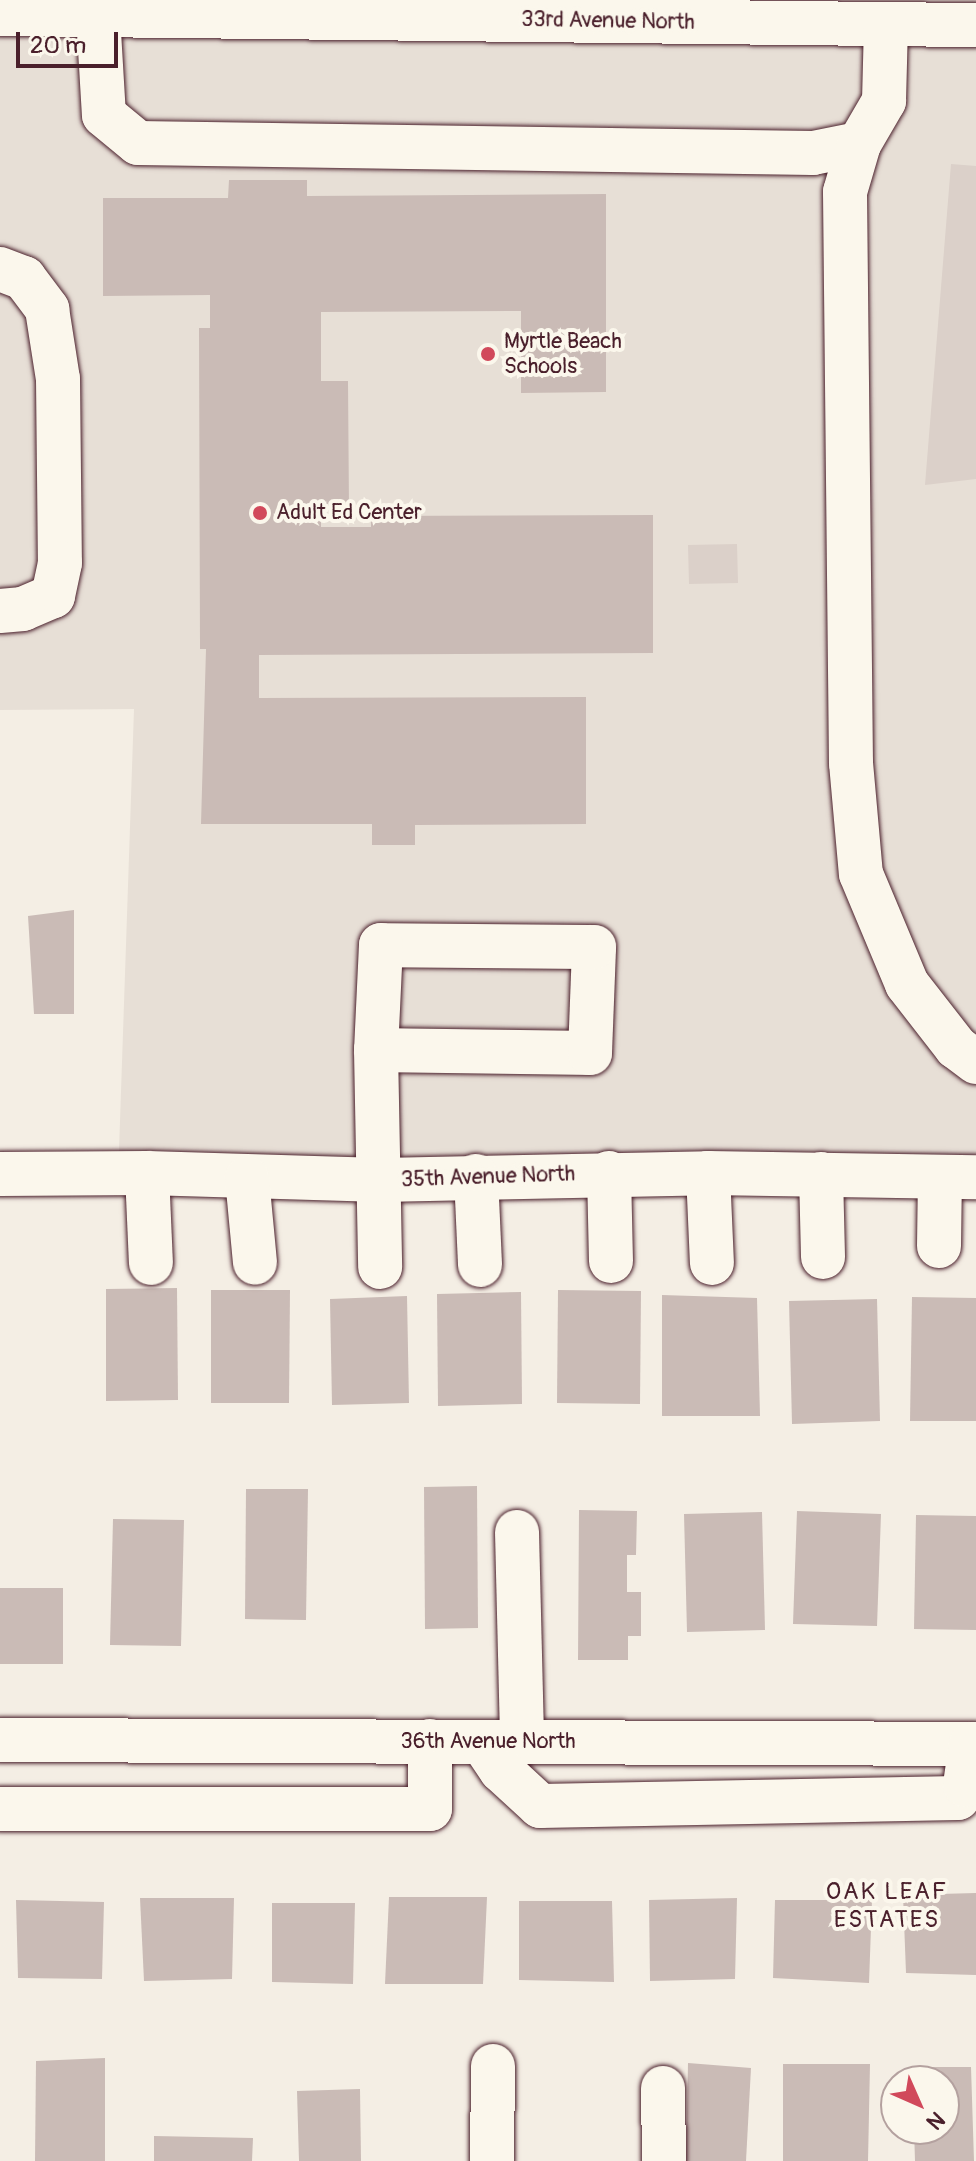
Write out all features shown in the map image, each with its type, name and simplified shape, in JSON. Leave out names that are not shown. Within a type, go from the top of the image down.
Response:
[{"type":"street","name":"33rd Avenue North","points":[[2,9],[98,15],[649,11],[886,24],[976,25]]},
{"type":"street","points":[[98,15],[104,115],[138,143],[813,153],[859,144]]},
{"type":"street","points":[[886,24],[884,101],[859,144],[845,208],[851,763],[861,874],[907,984],[956,1047],[976,1062]]},
{"type":"street","points":[[0,269],[24,278],[47,309],[58,379],[60,563],[53,596],[23,609],[0,611]]},
{"type":"street","points":[[376,1050],[590,1053],[594,947],[381,945],[376,1050],[381,1180],[380,1267]]},
{"type":"street","points":[[147,1173],[151,1263]]},
{"type":"street","name":"35th Avenue North","points":[[0,1174],[147,1173],[381,1180],[609,1173],[958,1177]]},
{"type":"street","points":[[609,1173],[611,1261]]},
{"type":"street","points":[[708,1173],[712,1263]]},
{"type":"street","points":[[821,1174],[823,1257]]},
{"type":"street","points":[[476,1176],[480,1265]]},
{"type":"street","points":[[939,1246],[958,1177]]},
{"type":"street","points":[[247,1178],[255,1263]]},
{"type":"street","points":[[517,1532],[501,1770],[540,1806],[958,1798],[965,1785],[973,1744]]},
{"type":"street","points":[[8,1740],[6,1809],[430,1809],[430,1741]]},
{"type":"street","name":"36th Avenue North","points":[[8,1740],[973,1744]]},
{"type":"street","points":[[213,1809],[216,1741]]},
{"type":"street","points":[[262,1741],[263,1809]]},
{"type":"street","points":[[723,1743],[744,1801]]},
{"type":"street","points":[[744,1801],[765,1744]]},
{"type":"street","points":[[492,2161],[493,2066]]},
{"type":"street","points":[[663,2088],[664,2161]]},
{"type":"shaded area","name":"Myrtle Beach Schools","points":[[0,0],[976,0],[976,1169],[118,1180],[134,709],[0,710]]},
{"type":"shaded area","points":[[951,164],[976,166],[976,479],[925,485]]},
{"type":"shaded area","points":[[737,544],[738,583],[689,584],[688,545]]},
{"type":"building","name":"Adult Ed Center","points":[[229,180],[307,180],[307,196],[606,194],[606,392],[521,393],[521,311],[321,312],[321,381],[348,381],[349,510],[321,511],[321,527],[371,527],[371,516],[653,515],[653,653],[259,655],[259,698],[586,697],[586,824],[415,825],[415,845],[372,845],[372,824],[201,824],[206,649],[200,649],[199,328],[210,328],[210,295],[103,296],[103,198],[228,198]]},
{"type":"building","points":[[74,910],[74,1014],[34,1014],[28,916]]},
{"type":"building","points":[[177,1288],[178,1400],[106,1401],[106,1289]]},
{"type":"building","points":[[211,1290],[290,1290],[289,1403],[211,1403]]},
{"type":"building","points":[[558,1290],[641,1291],[640,1404],[557,1403]]},
{"type":"building","points":[[521,1292],[522,1404],[438,1406],[437,1294]]},
{"type":"building","points":[[662,1295],[757,1298],[760,1416],[662,1416]]},
{"type":"building","points":[[407,1296],[409,1403],[332,1405],[330,1299]]},
{"type":"building","points":[[912,1297],[976,1298],[976,1421],[910,1421]]},
{"type":"building","points":[[877,1299],[880,1421],[792,1424],[789,1301]]},
{"type":"building","points":[[477,1486],[478,1628],[425,1629],[424,1487]]},
{"type":"building","points":[[246,1489],[308,1489],[306,1620],[245,1619]]},
{"type":"building","points":[[579,1510],[637,1511],[636,1555],[627,1555],[627,1592],[641,1592],[641,1636],[628,1636],[628,1660],[578,1660]]},
{"type":"building","points":[[797,1511],[881,1514],[877,1626],[793,1624]]},
{"type":"building","points":[[762,1512],[765,1630],[687,1632],[684,1514]]},
{"type":"building","points":[[916,1515],[976,1516],[976,1630],[914,1629]]},
{"type":"building","points":[[113,1519],[184,1520],[181,1646],[110,1645]]},
{"type":"building","points":[[0,1588],[63,1588],[63,1664],[0,1664]]},
{"type":"building","points":[[976,1893],[976,1975],[906,1973],[903,1895]]},
{"type":"building","points":[[389,1897],[487,1897],[483,1984],[385,1984]]},
{"type":"building","points":[[140,1898],[234,1898],[232,1979],[144,1981]]},
{"type":"building","points":[[737,1898],[735,1979],[650,1981],[649,1900]]},
{"type":"building","points":[[16,1900],[104,1902],[102,1979],[18,1978]]},
{"type":"building","points":[[775,1900],[872,1900],[869,1983],[773,1978]]},
{"type":"building","points":[[519,1901],[612,1901],[614,1982],[519,1980]]},
{"type":"building","points":[[272,1903],[355,1903],[353,1984],[272,1982]]},
{"type":"building","points":[[105,2058],[105,2161],[35,2161],[36,2061]]},
{"type":"building","points":[[688,2063],[751,2068],[746,2161],[686,2161]]},
{"type":"building","points":[[783,2064],[870,2064],[868,2161],[783,2161]]},
{"type":"building","points":[[960,2067],[971,2067],[974,2161],[915,2161],[914,2145],[960,2145]]},
{"type":"building","points":[[360,2089],[361,2161],[299,2161],[297,2091]]},
{"type":"building","points":[[154,2136],[253,2138],[252,2161],[154,2161]]},
{"type":"place","name":"Myrtle Beach Schools","points":[[488,354]]},
{"type":"place","name":"Adult Ed Center","points":[[260,513]]},
{"type":"district","name":"OAK LEAF ESTATES","points":[[887,1906]]}]
